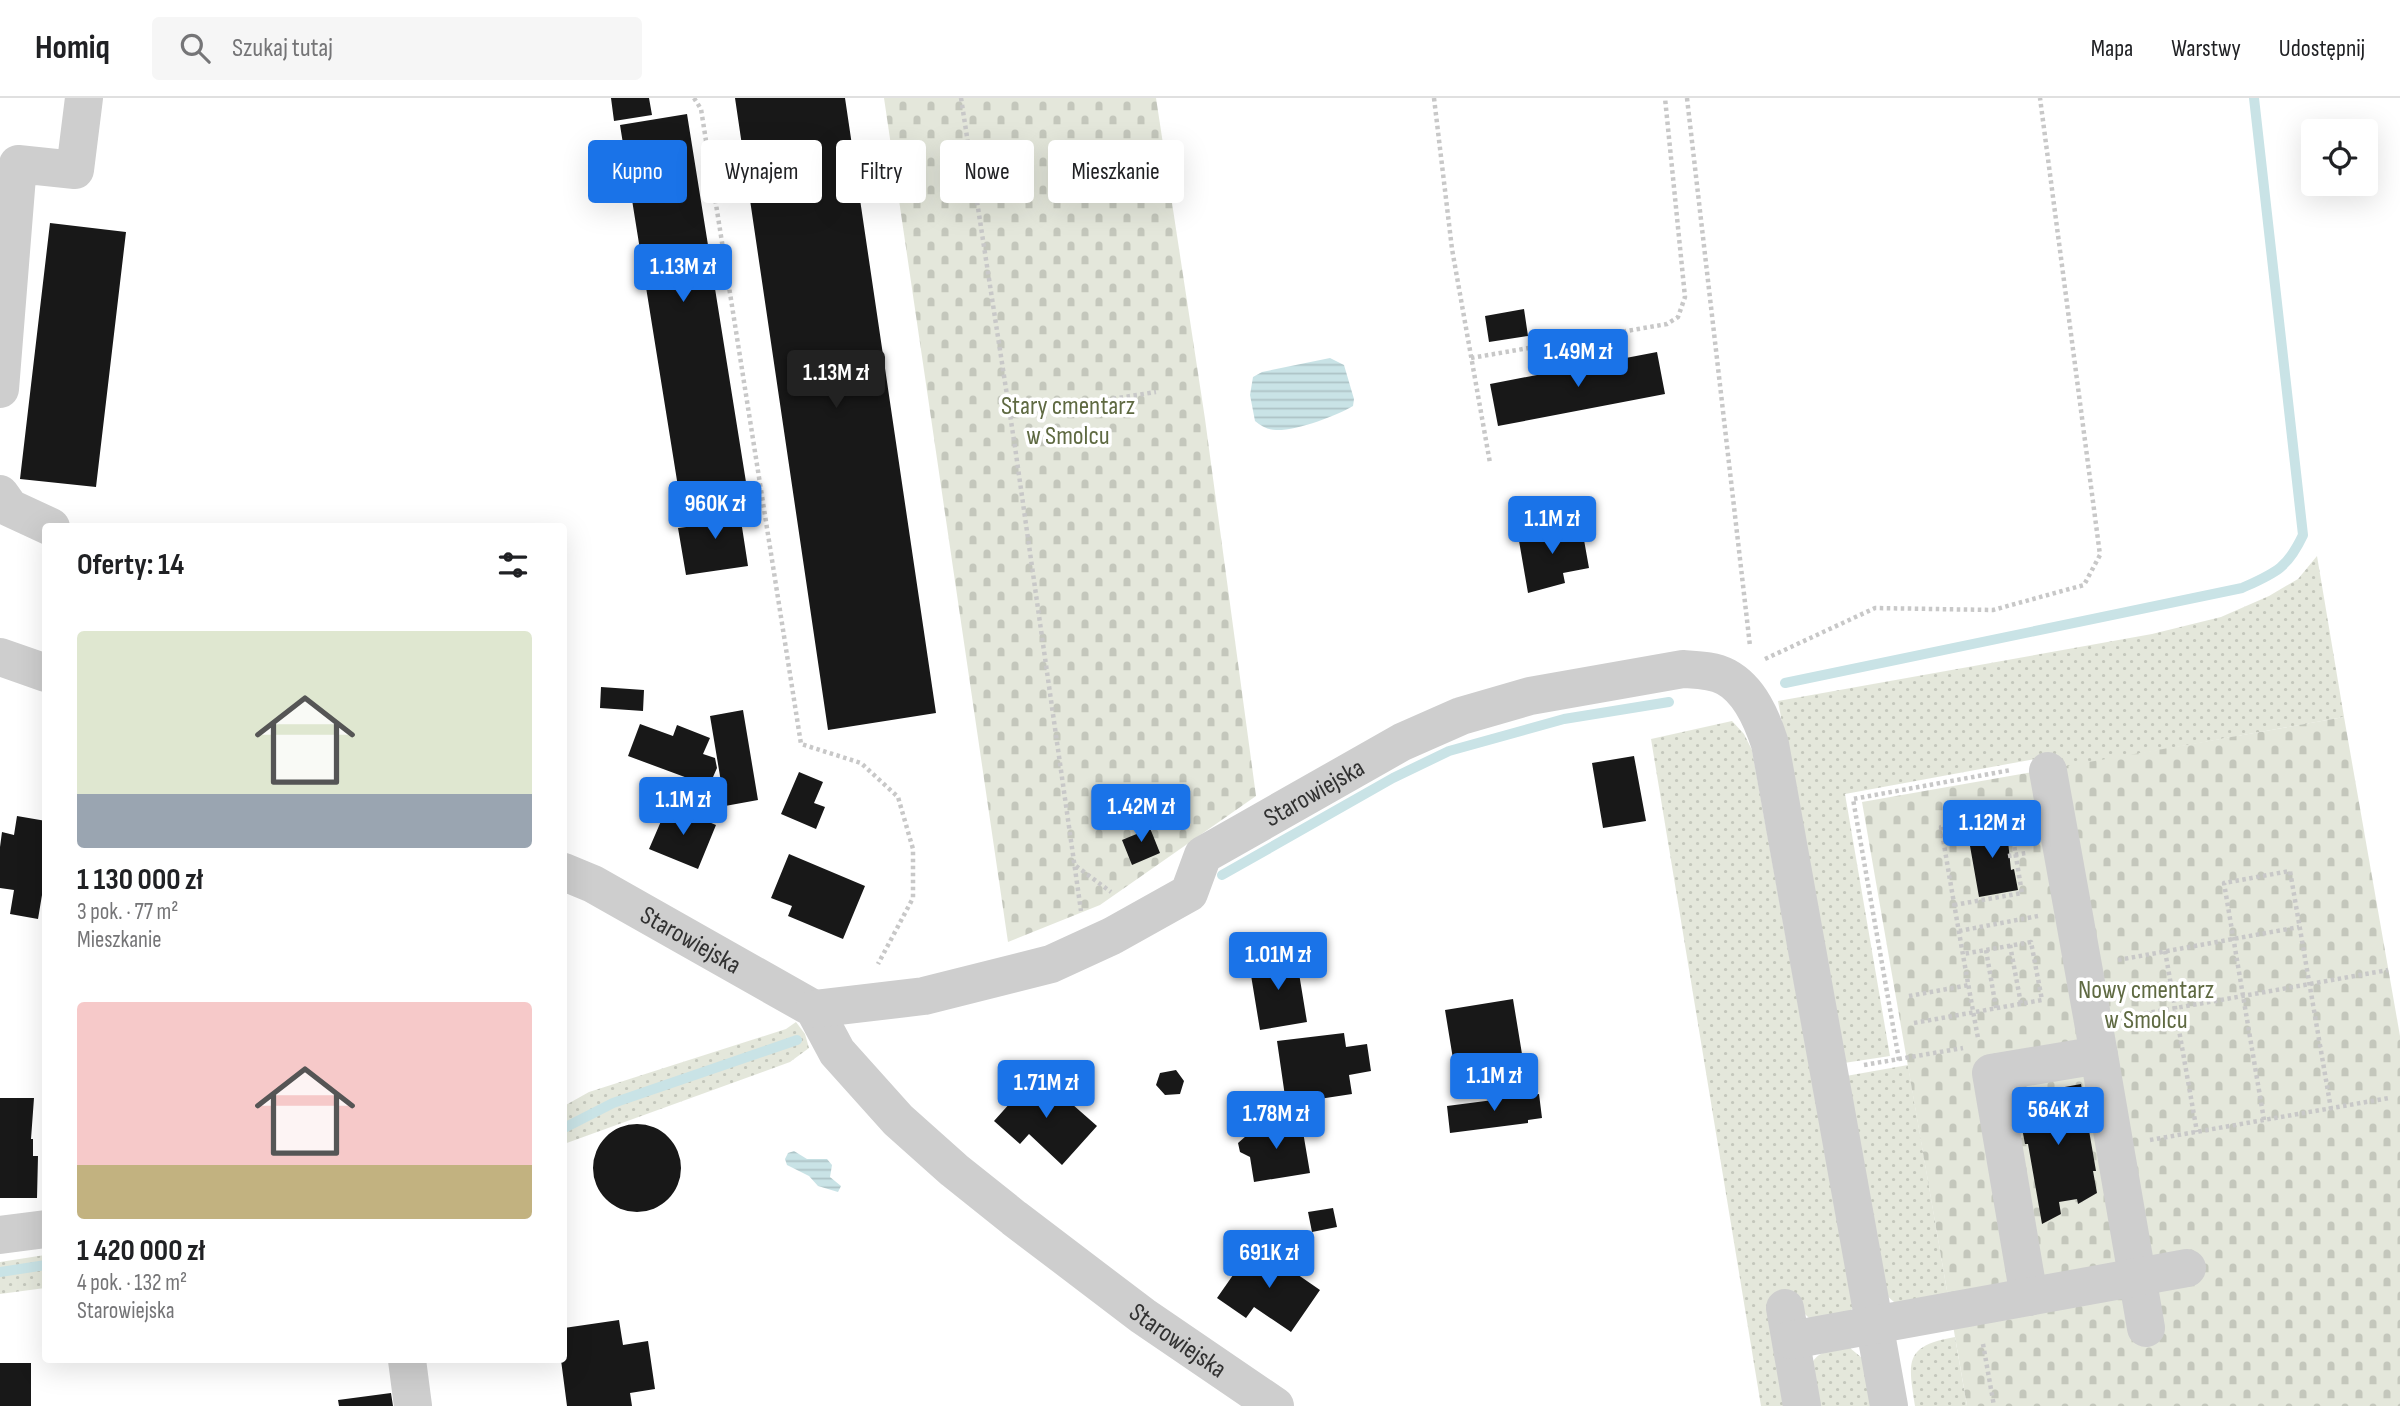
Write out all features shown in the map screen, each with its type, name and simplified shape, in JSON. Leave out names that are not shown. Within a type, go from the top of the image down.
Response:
[{"type":"street","points":[[0,389],[18,164],[75,170],[84,98]]},
{"type":"street","points":[[0,494],[10,508],[42,523]]},
{"type":"street","points":[[0,657],[42,672]]},
{"type":"street","name":"Starowiejska","points":[[814,1009],[935,993],[1051,964],[1189,893],[1203,855],[1402,742],[1461,716],[1530,696],[1683,669],[1706,670],[1726,677],[1743,692],[1756,709],[1770,744],[1889,1406]]},
{"type":"street","points":[[2032,770],[2083,967],[2146,1328]]},
{"type":"street","name":"Starowiejska","points":[[567,873],[593,884],[814,1009],[836,1052],[898,1120],[954,1170],[1143,1316],[1275,1406]]},
{"type":"street","points":[[2029,1297],[1991,1073],[2096,1039]]},
{"type":"street","points":[[0,1235],[42,1230]]},
{"type":"street","points":[[1802,1406],[1788,1324],[1875,1325],[2187,1268]]},
{"type":"street","points":[[407,1363],[413,1406]]},
{"type":"path","points":[[694,98],[701,109],[801,744],[861,763],[898,797],[913,849],[913,898],[871,979],[867,1003]]},
{"type":"path","points":[[961,98],[1086,948]]},
{"type":"path","points":[[1434,98],[1452,249],[1490,463]]},
{"type":"path","points":[[1471,358],[1667,324],[1678,317],[1685,297],[1665,98]]},
{"type":"path","points":[[1687,98],[1750,651]]},
{"type":"path","points":[[1764,659],[1875,607],[1993,610],[2084,585],[2100,555],[2040,98]]},
{"type":"path","points":[[1009,415],[1156,392]]},
{"type":"path","points":[[1899,1060],[1853,799],[2032,770]]},
{"type":"path","points":[[1954,905],[2022,893],[2009,815],[1941,827],[1954,905],[1979,1045]]},
{"type":"path","points":[[2264,1120],[2224,883],[2290,871],[2331,1109]]},
{"type":"path","points":[[1959,931],[2044,915]]},
{"type":"path","points":[[2083,967],[2299,927]]},
{"type":"path","points":[[1914,1023],[2042,1000],[2031,942],[1963,954]]},
{"type":"path","points":[[2010,945],[2021,1004]]},
{"type":"path","points":[[1986,950],[1996,1008]]},
{"type":"path","points":[[2165,951],[2197,1132]]},
{"type":"path","points":[[2096,1039],[2175,1008],[2388,970]]},
{"type":"path","points":[[1909,996],[1969,985]]},
{"type":"path","points":[[1906,1059],[1967,1047]]},
{"type":"path","points":[[2114,1146],[2389,1098]]},
{"type":"path","points":[[1982,1339],[1994,1406]]},
{"type":"green space","name":"Stary cmentarz w Smolcu","points":[[884,98],[1156,98],[1162,140],[1048,140],[1048,203],[1172,203],[1205,419],[1256,796],[1100,905],[1008,942],[899,203],[926,203],[926,140],[890,140]]},
{"type":"green space","points":[[2317,556],[2344,717],[2038,772],[2035,759],[1845,794],[1890,1056],[1844,1063],[1778,701],[2152,634],[2221,617],[2269,596],[2298,579]]},
{"type":"green space","name":"Nowy cmentarz w Smolcu","points":[[2344,717],[2400,1036],[2400,1406],[1967,1406],[1862,802]]},
{"type":"green space","points":[[1732,721],[1744,734],[1752,750],[1853,1307],[1849,1314],[1809,1318],[1804,1313],[1787,1406],[1761,1406],[1651,739]]},
{"type":"green space","points":[[796,1022],[805,1034],[809,1048],[790,1062],[567,1143],[567,1104],[589,1092],[786,1029]]},
{"type":"green space","points":[[1908,1065],[1949,1302],[1894,1302],[1886,1295],[1846,1076]]},
{"type":"green space","points":[[42,1255],[42,1288],[0,1294],[0,1262]]},
{"type":"green space","points":[[1955,1337],[1967,1406],[1915,1406],[1911,1378],[1913,1358],[1926,1345]]},
{"type":"green space","points":[[1850,1348],[1862,1358],[1874,1406],[1817,1406],[1812,1363],[1824,1353]]},
{"type":"water","points":[[1330,358],[1344,365],[1354,399],[1353,406],[1316,422],[1284,430],[1270,429],[1255,421],[1250,395],[1253,377],[1262,372]]},
{"type":"water","points":[[794,1151],[807,1159],[827,1159],[832,1165],[830,1177],[841,1186],[838,1192],[818,1186],[809,1176],[787,1165],[785,1159],[788,1153]]},
{"type":"building","points":[[611,98],[649,98],[652,115],[614,121]]},
{"type":"building","points":[[735,98],[845,98],[851,140],[836,140],[836,203],[861,203],[936,713],[828,730],[750,203],[822,203],[822,140],[741,140]]},
{"type":"building","points":[[687,114],[746,482],[679,493],[633,203],[687,203],[687,140],[622,140],[620,125]]},
{"type":"building","points":[[50,223],[126,232],[96,487],[20,479]]},
{"type":"building","points":[[1524,309],[1528,336],[1489,342],[1485,316]]},
{"type":"building","points":[[1657,352],[1665,394],[1498,426],[1490,384]]},
{"type":"building","points":[[738,501],[748,566],[686,575],[678,528],[711,524],[708,504]]},
{"type":"building","points":[[1581,523],[1589,568],[1563,573],[1565,583],[1528,593],[1518,535]]},
{"type":"building","points":[[601,687],[644,690],[643,711],[600,708]]},
{"type":"building","points":[[743,710],[758,800],[725,806],[710,716]]},
{"type":"building","points":[[640,724],[673,736],[677,725],[710,738],[703,754],[715,758],[717,768],[709,786],[628,756]]},
{"type":"building","points":[[1634,756],[1646,821],[1603,828],[1592,763]]},
{"type":"building","points":[[799,772],[823,782],[814,803],[825,807],[816,829],[781,814]]},
{"type":"building","points":[[668,805],[716,825],[698,869],[649,849]]},
{"type":"building","points":[[17,816],[42,820],[42,895],[38,919],[10,914],[14,890],[0,888],[2,832],[14,835]]},
{"type":"building","points":[[1146,818],[1160,853],[1132,865],[1122,840],[1139,833],[1135,823]]},
{"type":"building","points":[[2006,822],[2011,870],[2014,869],[2018,890],[1979,897],[1967,829]]},
{"type":"building","points":[[789,854],[865,886],[843,939],[788,916],[792,906],[771,898]]},
{"type":"building","points":[[1296,955],[1307,1022],[1260,1030],[1249,963]]},
{"type":"building","points":[[1513,999],[1522,1054],[1454,1065],[1445,1010]]},
{"type":"building","points":[[1344,1033],[1346,1047],[1367,1044],[1371,1071],[1349,1075],[1352,1094],[1319,1099],[1321,1112],[1288,1117],[1277,1041]]},
{"type":"building","points":[[1176,1070],[1184,1081],[1180,1094],[1165,1095],[1156,1085],[1160,1073]]},
{"type":"building","points":[[1037,1073],[1039,1075],[1036,1078],[1044,1085],[1047,1082],[1097,1126],[1062,1165],[1029,1134],[1020,1144],[994,1121]]},
{"type":"building","points":[[2081,1084],[2096,1171],[2093,1171],[2097,1193],[2078,1204],[2077,1199],[2059,1202],[2061,1214],[2042,1224],[2028,1144],[2025,1144],[2016,1096]]},
{"type":"building","points":[[1539,1094],[1542,1118],[1528,1120],[1528,1123],[1450,1133],[1447,1106]]},
{"type":"building","points":[[0,1098],[34,1098],[31,1139],[33,1156],[38,1156],[37,1198],[0,1198]]},
{"type":"building","points":[[1301,1120],[1310,1173],[1254,1182],[1250,1157],[1240,1152],[1238,1143],[1246,1136],[1245,1130]]},
{"type":"building","points":[[637,1124],[654,1127],[668,1137],[678,1151],[681,1168],[678,1185],[668,1199],[654,1209],[637,1212],[620,1209],[606,1199],[596,1185],[593,1168],[596,1151],[606,1137],[620,1127]]},
{"type":"building","points":[[1333,1208],[1337,1227],[1312,1232],[1308,1212]]},
{"type":"building","points":[[1254,1245],[1257,1246],[1254,1251],[1262,1256],[1265,1252],[1320,1290],[1291,1332],[1254,1307],[1246,1318],[1217,1298]]},
{"type":"building","points":[[619,1320],[623,1345],[648,1341],[655,1389],[630,1393],[632,1406],[567,1406],[561,1363],[567,1363],[567,1328]]},
{"type":"building","points":[[0,1363],[31,1363],[31,1406],[0,1406]]},
{"type":"building","points":[[391,1393],[393,1406],[339,1406],[338,1400]]},
{"type":"waterway","points":[[1785,683],[2242,588],[2272,574],[2291,556],[2303,535],[2254,98]]},
{"type":"waterway","points":[[1222,875],[1393,778],[1449,751],[1564,719],[1669,702]]},
{"type":"waterway","points":[[567,1126],[613,1103],[797,1040]]},
{"type":"waterway","points":[[0,1272],[42,1266]]}]
